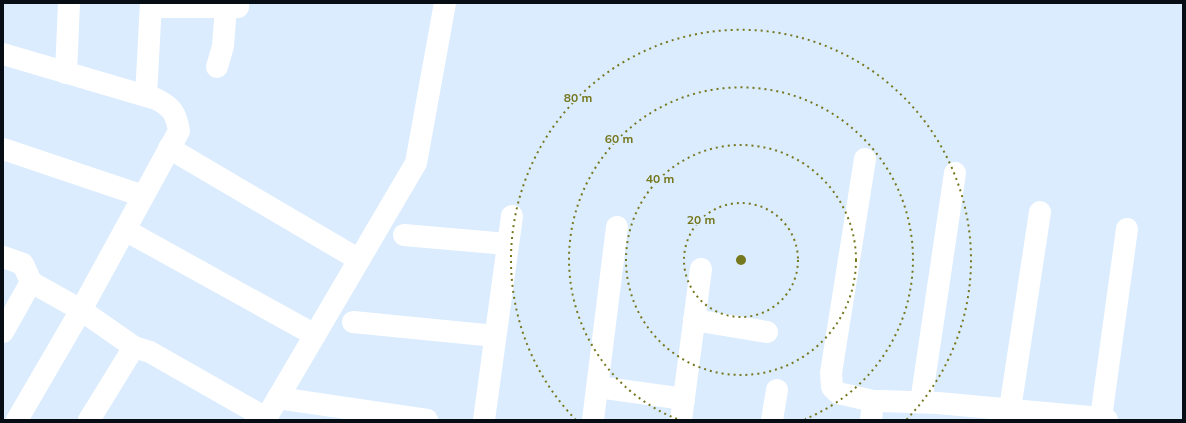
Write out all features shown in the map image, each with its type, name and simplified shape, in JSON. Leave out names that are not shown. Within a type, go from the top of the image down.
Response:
[{"type":"street","points":[[66,73],[69,3]]},
{"type":"street","points":[[3,257],[23,264],[31,282],[81,310],[134,347],[150,352],[265,419],[416,163],[445,3]]},
{"type":"street","points":[[146,96],[151,5],[232,5],[217,68]]},
{"type":"street","points":[[3,54],[146,96],[165,104],[173,111],[179,131],[81,310],[17,420]]},
{"type":"street","points":[[169,148],[351,256]]},
{"type":"street","points":[[3,150],[143,196]]},
{"type":"street","points":[[865,159],[831,373],[832,387],[838,393],[872,410],[933,408],[1010,409],[1039,416],[1104,419],[1127,229]]},
{"type":"street","points":[[933,408],[955,173]]},
{"type":"street","points":[[1010,409],[1040,212]]},
{"type":"street","points":[[484,420],[512,216]]},
{"type":"street","points":[[593,420],[617,227]]},
{"type":"street","points":[[125,230],[304,330]]},
{"type":"street","points":[[404,235],[507,244]]},
{"type":"street","points":[[681,420],[701,269]]},
{"type":"street","points":[[3,332],[31,282]]},
{"type":"street","points":[[694,320],[766,332]]},
{"type":"street","points":[[352,322],[495,336]]},
{"type":"street","points":[[90,420],[134,347]]},
{"type":"street","points":[[598,387],[684,398]]},
{"type":"street","points":[[772,420],[777,390]]},
{"type":"street","points":[[278,398],[427,420]]}]
